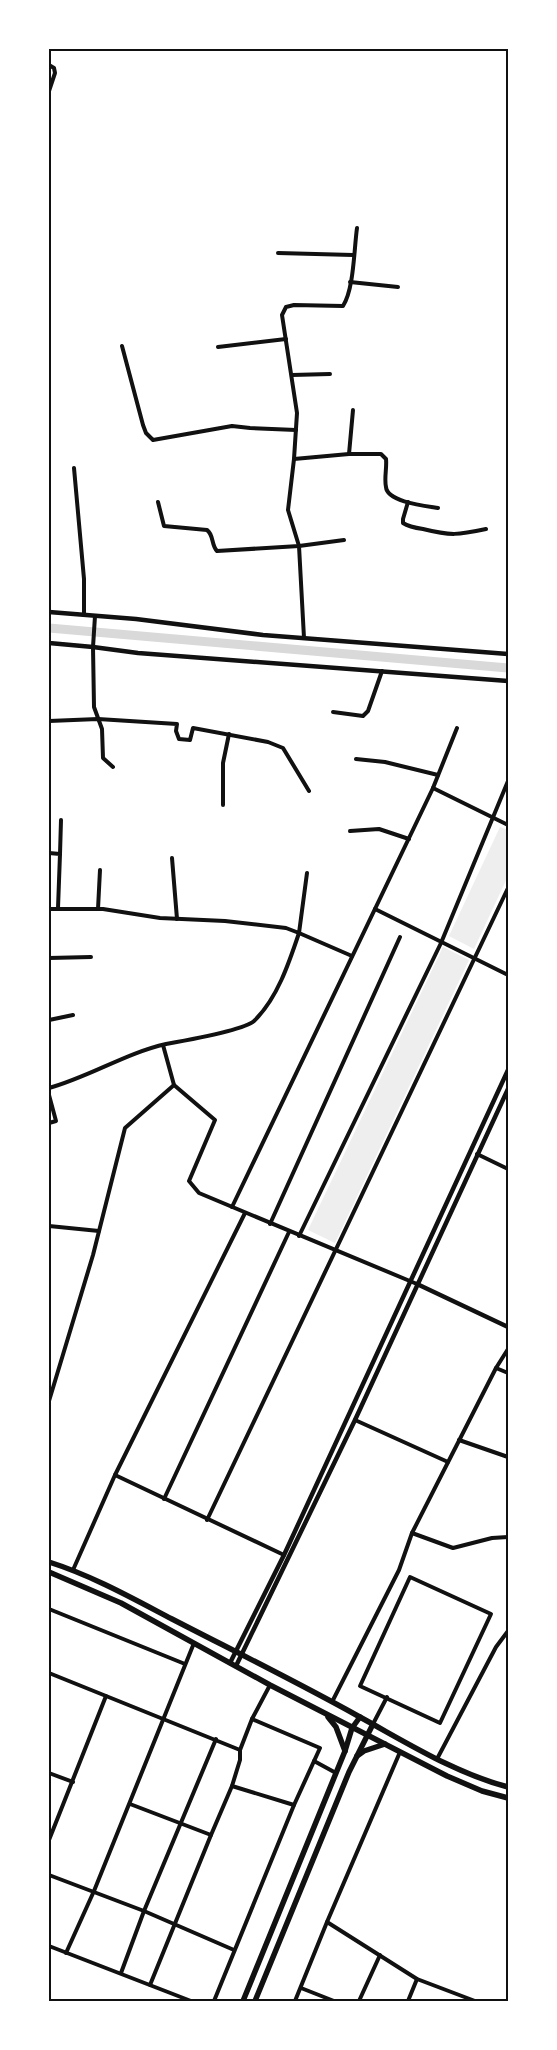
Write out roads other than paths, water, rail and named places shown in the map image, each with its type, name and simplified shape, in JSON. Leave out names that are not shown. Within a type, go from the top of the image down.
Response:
[{"type":"main road","points":[[49,1562],[73,1570],[122,1592],[437,1759],[508,1787]]},
{"type":"main road","points":[[49,1572],[95,1590],[270,1685],[400,1752],[482,1791],[508,1798]]},
{"type":"main road","points":[[324,1713],[336,1727],[346,1751]]},
{"type":"main road","points":[[243,2001],[346,1751],[352,1728],[360,1717]]},
{"type":"main road","points":[[255,2001],[356,1757],[372,1724]]},
{"type":"main road","points":[[356,1757],[364,1751],[385,1744]]},
{"type":"street","points":[[49,64],[54,68],[49,91]]},
{"type":"street","points":[[304,638],[299,546],[288,510],[297,413],[282,315],[286,307],[294,305],[343,306],[350,282],[356,228]]},
{"type":"street","points":[[278,253],[353,256]]},
{"type":"street","points":[[350,282],[398,287]]},
{"type":"street","points":[[218,347],[286,339]]},
{"type":"street","points":[[122,346],[143,425],[153,440],[232,426],[296,430]]},
{"type":"street","points":[[292,375],[330,374]]},
{"type":"street","points":[[348,454],[353,410]]},
{"type":"street","points":[[294,459],[348,454],[380,454],[386,459],[386,491],[394,497],[408,502],[438,508]]},
{"type":"street","points":[[74,468],[84,579],[84,615]]},
{"type":"street","points":[[158,502],[164,526],[207,530],[211,534],[213,545],[217,551],[299,546],[344,540]]},
{"type":"street","points":[[408,502],[403,519],[405,525],[446,535],[486,529]]},
{"type":"street","points":[[49,612],[136,619],[221,631],[508,654]]},
{"type":"street","points":[[95,616],[93,646],[94,707],[102,729],[103,758],[113,767]]},
{"type":"street","points":[[49,643],[93,646],[138,653],[508,681]]},
{"type":"street","points":[[333,712],[363,716],[368,711],[382,671]]},
{"type":"street","points":[[49,721],[98,719],[177,724],[176,731],[179,738],[190,740],[193,728],[268,742],[283,748],[309,791]]},
{"type":"street","points":[[232,1207],[433,788],[456,728]]},
{"type":"street","points":[[223,805],[223,763],[229,734]]},
{"type":"street","points":[[356,759],[385,762],[438,775]]},
{"type":"street","points":[[299,1236],[441,942],[508,781]]},
{"type":"street","points":[[433,788],[508,825]]},
{"type":"street","points":[[58,908],[61,820]]},
{"type":"street","points":[[350,831],[379,829],[409,839]]},
{"type":"street","points":[[49,852],[60,854]]},
{"type":"street","points":[[172,858],[177,919]]},
{"type":"street","points":[[98,909],[100,870]]},
{"type":"street","points":[[49,1088],[72,1082],[131,1056],[163,1045],[231,1030],[253,1022],[268,1003],[289,963],[299,933],[307,873]]},
{"type":"street","points":[[207,1520],[508,888]]},
{"type":"street","points":[[49,909],[98,909],[177,919],[225,921],[286,928],[352,956]]},
{"type":"street","points":[[375,909],[508,975]]},
{"type":"street","points":[[270,1224],[400,937]]},
{"type":"street","points":[[49,958],[91,957]]},
{"type":"street","points":[[49,1020],[73,1015]]},
{"type":"street","points":[[163,1045],[174,1085],[215,1120],[189,1181],[199,1194],[417,1284],[508,1327]]},
{"type":"street","points":[[230,1663],[284,1555],[508,1070]]},
{"type":"street","points":[[49,1400],[99,1231],[126,1128],[174,1085]]},
{"type":"street","points":[[236,1666],[355,1420],[508,1089]]},
{"type":"street","points":[[49,1094],[56,1121],[49,1123]]},
{"type":"street","points":[[477,1154],[508,1169]]},
{"type":"street","points":[[73,1570],[115,1475],[245,1213]]},
{"type":"street","points":[[49,1226],[99,1231]]},
{"type":"street","points":[[164,1499],[289,1232]]},
{"type":"street","points":[[332,1702],[399,1570],[412,1533],[496,1368],[508,1349]]},
{"type":"street","points":[[496,1368],[508,1373]]},
{"type":"street","points":[[355,1420],[448,1462]]},
{"type":"street","points":[[459,1440],[508,1457]]},
{"type":"street","points":[[115,1475],[284,1555]]},
{"type":"street","points":[[412,1533],[453,1548],[492,1538],[508,1537]]},
{"type":"street","points":[[410,1577],[491,1614],[440,1723],[387,1697],[360,1686],[410,1577]]},
{"type":"street","points":[[49,1609],[185,1664]]},
{"type":"street","points":[[437,1759],[496,1647],[508,1631]]},
{"type":"street","points":[[66,1953],[130,1804],[194,1643]]},
{"type":"street","points":[[49,1673],[240,1750]]},
{"type":"street","points":[[150,1984],[232,1786],[240,1760],[240,1750],[252,1720],[270,1685]]},
{"type":"street","points":[[49,1840],[106,1696]]},
{"type":"street","points":[[372,1724],[387,1697]]},
{"type":"street","points":[[214,2001],[294,1806],[320,1748],[252,1720]]},
{"type":"street","points":[[121,1973],[180,1822],[216,1739]]},
{"type":"street","points":[[295,2001],[326,1922],[400,1752]]},
{"type":"street","points":[[314,1761],[336,1773]]},
{"type":"street","points":[[49,1773],[73,1782]]},
{"type":"street","points":[[232,1786],[294,1806]]},
{"type":"street","points":[[130,1804],[211,1834]]},
{"type":"street","points":[[49,1875],[174,1923],[234,1950]]},
{"type":"street","points":[[326,1922],[417,1979],[475,2001]]},
{"type":"street","points":[[49,1946],[191,2001]]},
{"type":"street","points":[[359,2001],[380,1955]]},
{"type":"street","points":[[408,2001],[417,1979]]},
{"type":"street","points":[[301,1988],[334,2001]]},
{"type":"waterway","points":[[49,628],[508,668]]}]
